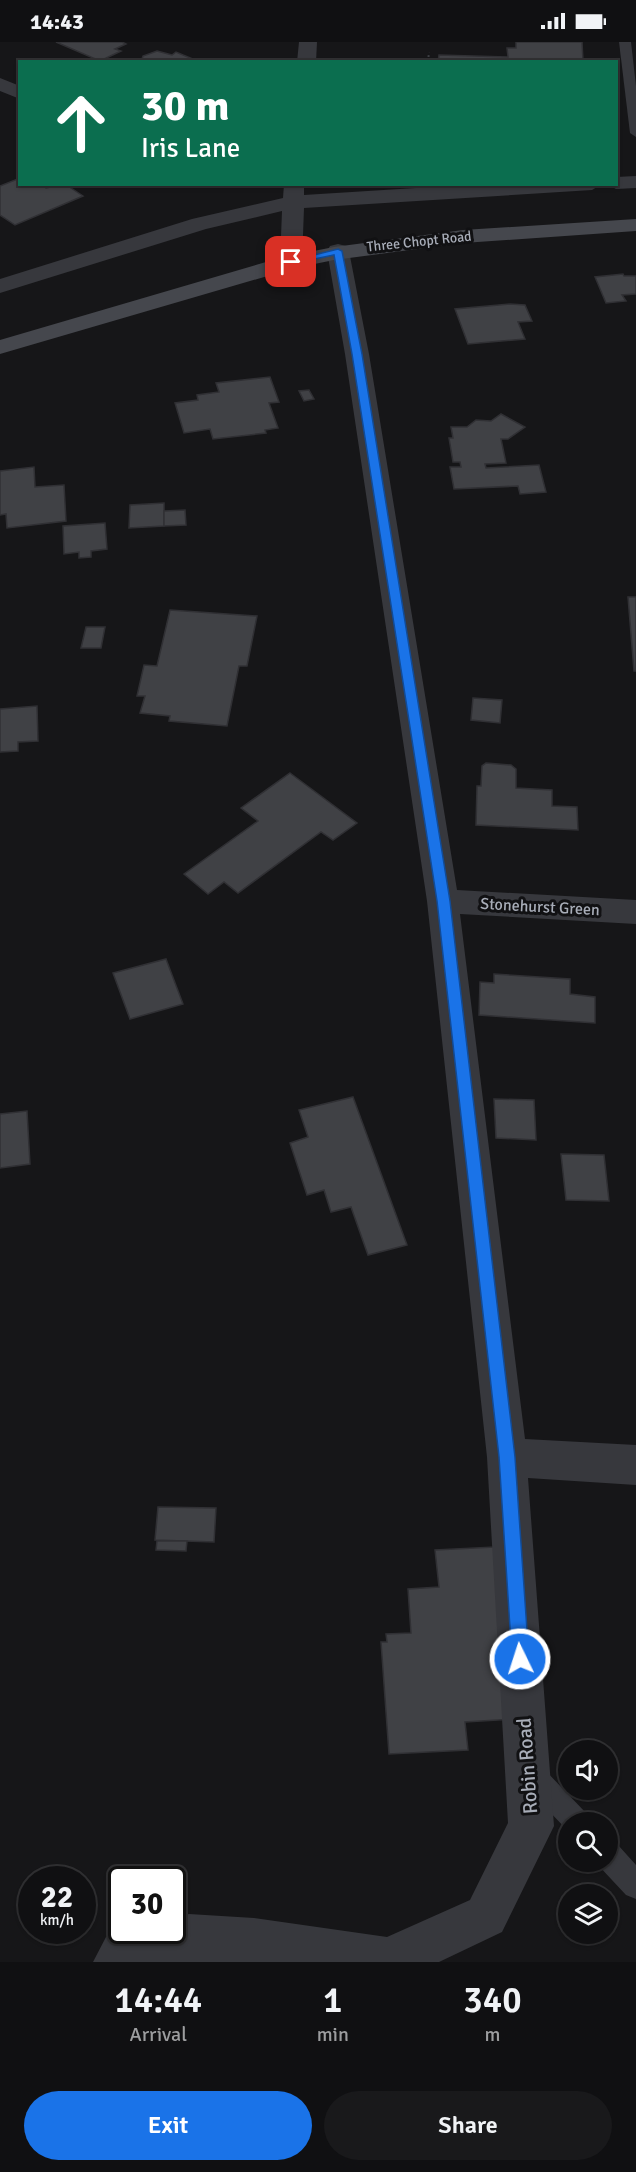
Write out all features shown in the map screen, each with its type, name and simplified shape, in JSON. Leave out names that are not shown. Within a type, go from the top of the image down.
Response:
[{"type":"main road","name":"Three Chopt Road","points":[[0,347],[291,262],[338,251],[439,238],[636,225]]},
{"type":"street","points":[[306,60],[308,42]]},
{"type":"street","points":[[0,84],[18,92]]},
{"type":"street","points":[[618,183],[636,182]]},
{"type":"street","points":[[260,187],[293,193],[526,186]]},
{"type":"street","points":[[291,262],[293,193]]},
{"type":"street","points":[[0,286],[293,193]]},
{"type":"street","name":"Robin Road","points":[[117,1962],[123,1954],[189,1937],[254,1942],[388,1961],[486,1916],[531,1826],[507,1457],[443,901],[359,366],[338,251]]},
{"type":"street","name":"Stonehurst Green","points":[[443,901],[636,912]]},
{"type":"street","points":[[507,1457],[636,1465]]},
{"type":"lane","points":[[625,42],[636,133]]},
{"type":"lane","points":[[528,1771],[567,1812]]},
{"type":"lane","points":[[618,1866],[636,1885]]},
{"type":"path","points":[[428,60],[429,52]]},
{"type":"building","points":[[56,42],[122,42],[126,44],[115,49],[121,51],[98,60]]},
{"type":"building","points":[[516,42],[582,42],[583,60],[438,60],[439,55],[508,57],[507,48],[516,48]]},
{"type":"building","points":[[157,51],[172,55],[176,52],[195,60],[143,60],[143,56]]},
{"type":"building","points":[[18,179],[18,186],[46,188],[68,186],[83,196],[15,225],[0,215],[0,186]]},
{"type":"building","points":[[623,274],[624,276],[636,276],[636,294],[622,295],[626,301],[606,303],[595,277]]},
{"type":"building","points":[[510,304],[525,305],[532,321],[518,322],[525,339],[468,344],[455,309]]},
{"type":"building","points":[[270,377],[279,402],[269,403],[278,428],[265,430],[266,433],[213,439],[210,429],[184,433],[175,403],[198,400],[197,395],[219,392],[216,383]]},
{"type":"building","points":[[309,390],[314,399],[304,401],[299,391]]},
{"type":"building","points":[[501,414],[525,427],[508,439],[501,439],[506,463],[485,464],[486,468],[539,465],[546,492],[520,494],[518,486],[454,489],[450,467],[461,467],[460,462],[453,462],[449,438],[453,438],[451,427],[467,427],[476,420],[491,421]]},
{"type":"building","points":[[34,467],[35,487],[64,485],[66,521],[7,528],[6,514],[0,515],[0,471]]},
{"type":"building","points":[[164,503],[164,526],[129,528],[130,505]]},
{"type":"building","points":[[185,510],[186,525],[164,526],[164,511]]},
{"type":"building","points":[[105,523],[107,549],[91,551],[91,557],[79,558],[79,552],[64,554],[63,526]]},
{"type":"building","points":[[628,597],[636,597],[636,671],[634,671]]},
{"type":"building","points":[[170,610],[257,616],[247,666],[239,666],[227,726],[169,721],[170,716],[140,713],[145,696],[137,696],[144,665],[157,666]]},
{"type":"building","points":[[86,627],[105,627],[101,648],[81,648]]},
{"type":"building","points":[[473,698],[502,700],[500,723],[471,720]]},
{"type":"building","points":[[37,706],[38,741],[18,742],[18,751],[0,752],[0,709]]},
{"type":"building","points":[[486,763],[511,765],[516,769],[516,788],[552,790],[552,806],[577,807],[578,830],[476,825],[477,786],[481,786],[482,766]]},
{"type":"building","points":[[290,773],[357,823],[333,840],[321,832],[238,893],[224,882],[208,894],[184,874],[258,821],[241,808]]},
{"type":"building","points":[[166,959],[183,1004],[130,1019],[113,973]]},
{"type":"building","points":[[494,974],[570,979],[570,994],[595,997],[595,1023],[479,1015],[480,982],[494,983]]},
{"type":"building","points":[[353,1097],[407,1245],[368,1255],[351,1207],[331,1212],[324,1190],[307,1195],[290,1143],[308,1137],[299,1110]]},
{"type":"building","points":[[494,1099],[534,1100],[536,1140],[496,1138]]},
{"type":"building","points":[[27,1111],[30,1164],[0,1168],[0,1114]]},
{"type":"building","points":[[561,1154],[604,1155],[609,1201],[566,1200]]},
{"type":"building","points":[[158,1507],[216,1508],[214,1542],[155,1540]]},
{"type":"building","points":[[157,1541],[187,1541],[186,1551],[156,1550]]},
{"type":"building","points":[[495,1547],[516,1719],[465,1722],[468,1750],[389,1754],[381,1642],[387,1642],[386,1634],[411,1633],[408,1589],[439,1587],[435,1550]]},
{"type":"route","points":[[291,262],[338,251],[357,354],[443,901],[507,1457],[520,1659]]}]
